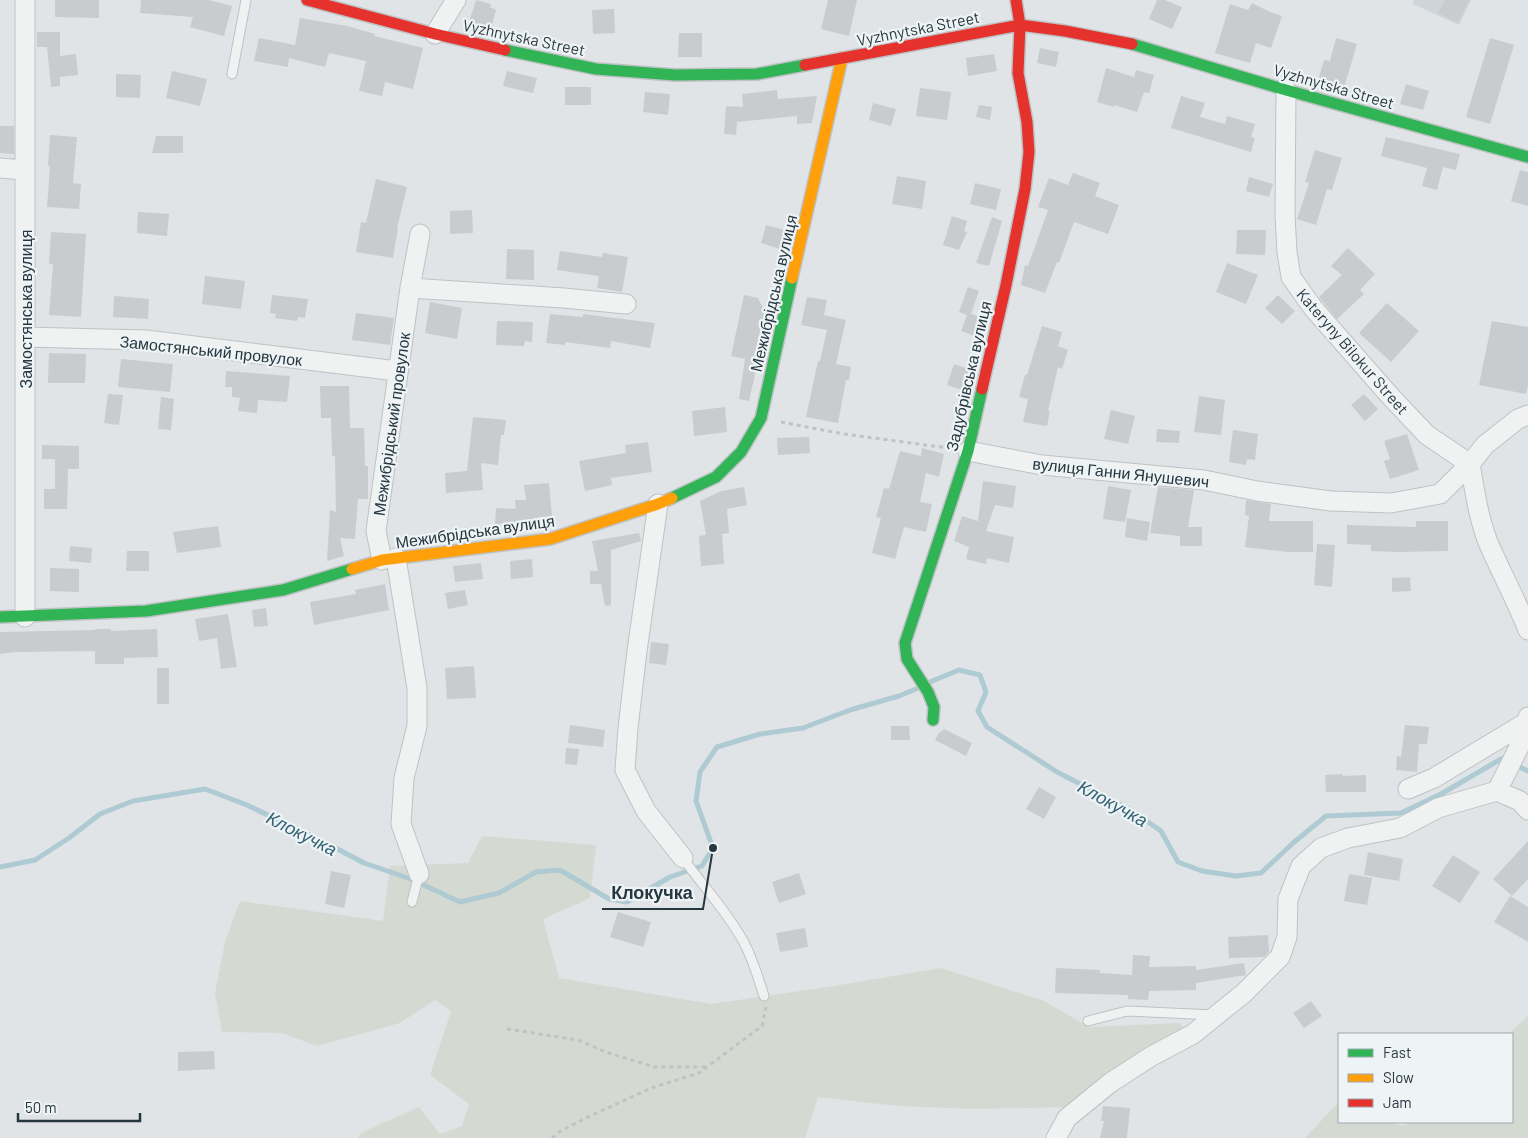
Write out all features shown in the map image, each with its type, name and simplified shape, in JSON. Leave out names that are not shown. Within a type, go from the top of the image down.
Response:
[{"type":"street","name":"Замостянська вулиця","points":[[24,0],[25,617]]},
{"type":"street","name":"Vyzhnytska Street","points":[[306,0],[435,34],[596,69],[675,75],[757,74],[1020,25],[1065,31],[1130,44],[1286,90],[1528,157]]},
{"type":"street","points":[[435,34],[456,0]]},
{"type":"street","name":"Задубрівська вулиця","points":[[933,720],[934,706],[928,692],[907,659],[905,643],[968,451],[1006,285],[1025,189],[1030,152],[1027,122],[1018,73],[1020,25],[1016,0]]},
{"type":"street","name":"Межибрідська вулиця","points":[[0,617],[146,611],[282,590],[389,559],[550,539],[658,504],[716,477],[742,452],[761,418],[842,58]]},
{"type":"street","name":"Kateryny Bilokur Street","points":[[1286,90],[1286,215],[1287,252],[1291,277],[1319,316],[1421,429],[1470,464]]},
{"type":"street","points":[[0,168],[24,170]]},
{"type":"street","name":"Межибрідський провулок","points":[[417,882],[401,824],[404,778],[417,726],[417,688],[389,559],[376,531],[397,371],[420,234]]},
{"type":"street","points":[[410,288],[626,304]]},
{"type":"street","name":"Замостянський провулок","points":[[25,337],[146,340],[397,371]]},
{"type":"street","name":"вулиця Ганни Янушевич","points":[[968,451],[1042,465],[1204,480],[1257,491],[1331,501],[1391,503],[1440,494],[1470,464],[1485,445],[1518,419],[1528,415]]},
{"type":"street","points":[[1470,464],[1475,498],[1490,548],[1515,598],[1528,630]]},
{"type":"street","points":[[658,504],[636,660],[625,770],[646,811],[683,858]]},
{"type":"street","points":[[1056,1138],[1067,1118],[1110,1083],[1150,1057],[1193,1034],[1244,993],[1280,957],[1288,937],[1288,899],[1301,866],[1321,848],[1348,838],[1400,828],[1438,808],[1500,784],[1520,745],[1527,720]]},
{"type":"street","points":[[1408,789],[1434,778],[1527,720]]},
{"type":"street","points":[[1500,784],[1528,810]]},
{"type":"lane","points":[[232,74],[246,0]]},
{"type":"lane","points":[[683,858],[700,882],[716,899],[742,939],[754,965],[764,996]]},
{"type":"lane","points":[[412,902],[417,882]]},
{"type":"lane","points":[[1088,1021],[1127,1011],[1217,1015]]},
{"type":"path","points":[[761,418],[844,434],[968,451]]},
{"type":"path","points":[[552,1138],[559,1132],[586,1118],[651,1088],[699,1073],[762,1026],[766,1010],[764,996]]},
{"type":"path","points":[[507,1029],[578,1040],[606,1052],[654,1067],[706,1067]]},
{"type":"shaded area","points":[[1414,0],[1471,0],[1459,25],[1413,4]]},
{"type":"shaded area","points":[[482,836],[596,845],[590,898],[543,919],[559,978],[711,1004],[941,968],[1044,1001],[1089,1027],[1180,1023],[1186,1035],[1071,1107],[975,1109],[898,1106],[818,1097],[805,1138],[358,1138],[361,1133],[419,1107],[440,1134],[462,1126],[469,1104],[430,1075],[451,1011],[435,1000],[400,1023],[317,1046],[282,1033],[222,1032],[215,993],[225,942],[240,901],[383,921],[390,866],[468,863]]},
{"type":"shaded area","points":[[1528,1016],[1528,1138],[1305,1138],[1336,1105],[1338,1106],[1338,1123],[1392,1123],[1403,1126],[1407,1123],[1513,1123],[1513,1033],[1509,1033]]},
{"type":"building","points":[[55,0],[99,0],[99,18],[55,17]]},
{"type":"building","points":[[141,0],[209,0],[232,6],[224,36],[190,27],[193,17],[140,13]]},
{"type":"building","points":[[476,0],[491,4],[490,7],[496,10],[491,29],[469,22]]},
{"type":"building","points":[[828,0],[857,0],[849,36],[821,29]]},
{"type":"building","points":[[1157,0],[1165,0],[1182,7],[1172,29],[1149,19]]},
{"type":"building","points":[[1445,0],[1469,0],[1458,23],[1438,13]]},
{"type":"building","points":[[1252,3],[1282,16],[1271,48],[1256,43],[1250,63],[1215,53],[1230,4],[1248,10]]},
{"type":"building","points":[[614,9],[615,33],[593,34],[592,10]]},
{"type":"building","points":[[300,18],[347,26],[375,34],[374,36],[423,48],[413,89],[385,82],[382,96],[359,91],[366,61],[329,53],[325,67],[289,58],[288,67],[254,61],[259,38],[295,45]]},
{"type":"building","points":[[37,32],[60,32],[60,56],[76,54],[78,75],[60,77],[60,86],[51,87],[47,47],[37,47]]},
{"type":"building","points":[[679,33],[702,33],[702,57],[678,57]]},
{"type":"building","points":[[1336,38],[1357,44],[1344,88],[1318,81],[1324,60],[1330,61]]},
{"type":"building","points":[[1490,38],[1514,45],[1490,124],[1466,117]]},
{"type":"building","points":[[1040,48],[1059,52],[1056,67],[1037,63]]},
{"type":"building","points":[[994,54],[997,71],[968,76],[966,58]]},
{"type":"building","points":[[1106,68],[1134,77],[1136,70],[1154,75],[1149,93],[1144,92],[1137,112],[1097,102]]},
{"type":"building","points":[[172,71],[207,79],[200,106],[166,98]]},
{"type":"building","points":[[507,71],[537,78],[533,93],[503,86]]},
{"type":"building","points":[[116,74],[141,75],[140,98],[116,97]]},
{"type":"building","points":[[1406,84],[1429,91],[1423,110],[1400,104]]},
{"type":"building","points":[[565,87],[591,87],[591,105],[565,105]]},
{"type":"building","points":[[920,88],[951,92],[947,120],[916,116]]},
{"type":"building","points":[[777,90],[778,99],[817,96],[812,123],[797,124],[797,116],[737,122],[736,135],[724,134],[726,106],[743,107],[742,94]]},
{"type":"building","points":[[645,92],[670,94],[668,115],[643,112]]},
{"type":"building","points":[[1181,96],[1205,103],[1200,117],[1225,124],[1227,116],[1255,124],[1251,137],[1255,138],[1251,152],[1171,128]]},
{"type":"building","points":[[873,103],[896,109],[891,126],[869,120]]},
{"type":"building","points":[[979,105],[992,107],[990,120],[976,117]]},
{"type":"building","points":[[0,126],[14,126],[14,154],[0,153]]},
{"type":"building","points":[[50,135],[77,137],[73,183],[81,184],[79,209],[47,207]]},
{"type":"building","points":[[156,136],[183,136],[183,153],[152,153]]},
{"type":"building","points":[[1386,137],[1460,154],[1456,170],[1443,167],[1437,190],[1422,186],[1427,168],[1381,156]]},
{"type":"building","points":[[1315,150],[1342,158],[1332,190],[1327,189],[1316,225],[1297,219],[1309,183],[1305,182]]},
{"type":"building","points":[[1520,170],[1528,172],[1528,206],[1511,201]]},
{"type":"building","points":[[1073,173],[1100,183],[1095,196],[1119,205],[1108,234],[1074,222],[1059,263],[1057,262],[1045,293],[1021,285],[1025,265],[1028,266],[1048,210],[1038,207],[1049,178],[1068,185]]},
{"type":"building","points":[[897,176],[926,181],[922,209],[892,204]]},
{"type":"building","points":[[1249,177],[1273,184],[1269,197],[1246,191]]},
{"type":"building","points":[[376,179],[407,187],[397,228],[393,258],[356,252],[361,222],[366,223]]},
{"type":"building","points":[[975,183],[1001,189],[996,210],[970,204]]},
{"type":"building","points":[[472,210],[473,233],[450,234],[450,211]]},
{"type":"building","points":[[138,212],[169,214],[167,236],[137,233]]},
{"type":"building","points":[[952,216],[967,221],[964,231],[967,232],[959,250],[943,245]]},
{"type":"building","points":[[992,217],[1002,221],[989,266],[976,263]]},
{"type":"building","points":[[766,225],[788,231],[783,250],[761,243]]},
{"type":"building","points":[[1237,230],[1266,230],[1265,255],[1236,254]]},
{"type":"building","points":[[51,232],[86,234],[81,317],[49,315],[53,264],[49,264]]},
{"type":"building","points":[[1348,248],[1375,274],[1360,290],[1364,294],[1337,319],[1319,297],[1342,275],[1331,266]]},
{"type":"building","points":[[507,249],[534,250],[534,280],[506,279]]},
{"type":"building","points":[[560,251],[602,257],[603,253],[628,257],[622,292],[597,288],[599,276],[557,270]]},
{"type":"building","points":[[1227,263],[1258,275],[1246,304],[1216,292]]},
{"type":"building","points":[[205,276],[245,281],[241,309],[202,304]]},
{"type":"building","points":[[968,287],[979,291],[971,314],[983,318],[977,337],[961,331],[967,315],[959,312]]},
{"type":"building","points":[[272,295],[308,299],[305,318],[298,317],[297,321],[275,318],[276,314],[270,313]]},
{"type":"building","points":[[744,295],[758,298],[768,318],[749,401],[739,399],[745,359],[731,356]]},
{"type":"building","points":[[1278,295],[1295,311],[1282,324],[1265,308]]},
{"type":"building","points":[[114,296],[149,299],[148,319],[113,317]]},
{"type":"building","points":[[807,297],[827,300],[824,315],[846,320],[836,364],[851,367],[849,380],[846,380],[838,423],[806,417],[827,330],[801,325]]},
{"type":"building","points":[[430,302],[462,308],[457,339],[425,333]]},
{"type":"building","points":[[1387,303],[1419,331],[1391,362],[1359,333]]},
{"type":"building","points":[[356,313],[394,318],[390,345],[352,340]]},
{"type":"building","points":[[550,314],[583,317],[583,314],[655,323],[650,348],[611,341],[610,348],[565,342],[565,345],[546,343]]},
{"type":"building","points":[[497,321],[533,322],[532,342],[525,341],[524,346],[496,345]]},
{"type":"building","points":[[1492,321],[1528,327],[1528,385],[1526,394],[1479,385]]},
{"type":"building","points":[[1042,326],[1062,332],[1058,346],[1068,350],[1062,369],[1058,367],[1048,411],[1050,411],[1047,426],[1023,422],[1028,399],[1019,397]]},
{"type":"building","points":[[49,353],[86,354],[85,383],[48,383]]},
{"type":"building","points":[[121,359],[173,364],[170,392],[118,387]]},
{"type":"building","points":[[954,364],[969,369],[962,390],[947,385]]},
{"type":"building","points":[[226,371],[290,376],[287,402],[258,400],[257,413],[238,411],[240,398],[232,397],[232,387],[225,387]]},
{"type":"building","points":[[320,386],[349,386],[350,428],[364,428],[365,466],[368,466],[368,499],[358,499],[355,539],[340,538],[344,556],[327,561],[330,510],[336,512],[335,456],[332,456],[331,418],[321,418]]},
{"type":"building","points":[[108,394],[123,395],[119,425],[104,423]]},
{"type":"building","points":[[1364,394],[1378,409],[1365,421],[1351,405]]},
{"type":"building","points":[[1199,396],[1225,400],[1221,435],[1194,432]]},
{"type":"building","points":[[161,397],[174,399],[171,430],[158,429]]},
{"type":"building","points":[[725,407],[727,432],[694,436],[692,411]]},
{"type":"building","points":[[1111,410],[1135,416],[1128,444],[1104,439]]},
{"type":"building","points":[[473,417],[506,420],[504,435],[501,435],[498,465],[481,463],[483,490],[446,493],[445,473],[467,471]]},
{"type":"building","points":[[1157,429],[1180,431],[1179,443],[1156,442]]},
{"type":"building","points":[[1233,430],[1258,434],[1255,460],[1247,459],[1246,465],[1229,462]]},
{"type":"building","points":[[1407,434],[1419,470],[1390,479],[1384,461],[1390,459],[1384,441]]},
{"type":"building","points":[[809,437],[810,453],[778,455],[777,438]]},
{"type":"building","points":[[648,442],[652,472],[611,478],[612,485],[585,491],[579,461],[626,453],[625,445]]},
{"type":"building","points":[[42,445],[79,446],[79,469],[68,469],[67,509],[44,509],[44,489],[55,489],[55,459],[42,459]]},
{"type":"building","points":[[922,448],[944,454],[939,477],[926,473],[920,502],[932,504],[926,532],[904,527],[895,559],[872,553],[881,518],[876,517],[884,488],[889,489],[900,451],[921,456]]},
{"type":"building","points":[[983,481],[1016,486],[1013,508],[995,505],[986,531],[1014,537],[1009,563],[987,558],[986,564],[966,559],[969,547],[954,541],[962,516],[978,521]]},
{"type":"building","points":[[549,483],[552,516],[539,517],[539,521],[495,524],[496,508],[516,509],[515,500],[526,500],[524,485]]},
{"type":"building","points":[[1108,486],[1131,490],[1125,522],[1103,519]]},
{"type":"building","points":[[744,487],[747,505],[727,509],[729,533],[722,534],[724,564],[701,566],[699,536],[706,535],[700,501],[721,491]]},
{"type":"building","points":[[1158,487],[1194,490],[1188,527],[1202,527],[1202,546],[1180,546],[1180,536],[1150,533]]},
{"type":"building","points":[[1246,500],[1271,504],[1269,521],[1313,521],[1313,552],[1288,552],[1245,547],[1249,516],[1245,515]]},
{"type":"building","points":[[1127,518],[1150,522],[1147,541],[1125,537]]},
{"type":"building","points":[[1416,521],[1448,521],[1448,551],[1371,551],[1371,545],[1347,544],[1347,525],[1416,527]]},
{"type":"building","points":[[218,526],[221,547],[177,553],[173,532]]},
{"type":"building","points":[[639,533],[641,541],[611,550],[611,605],[605,606],[601,584],[590,584],[590,571],[598,571],[592,541]]},
{"type":"building","points":[[1317,544],[1335,545],[1332,587],[1314,585]]},
{"type":"building","points":[[70,546],[92,548],[91,563],[69,561]]},
{"type":"building","points":[[127,551],[149,551],[149,571],[126,571]]},
{"type":"building","points":[[532,559],[533,577],[511,579],[510,561]]},
{"type":"building","points":[[481,563],[483,579],[455,582],[453,566]]},
{"type":"building","points":[[50,568],[79,569],[79,592],[50,591]]},
{"type":"building","points":[[1410,577],[1411,591],[1392,592],[1392,578]]},
{"type":"building","points":[[385,584],[389,610],[314,625],[310,602],[356,594],[355,590]]},
{"type":"building","points":[[465,590],[468,605],[448,609],[445,593]]},
{"type":"building","points":[[266,608],[268,626],[254,627],[252,610]]},
{"type":"building","points":[[228,614],[237,667],[221,669],[217,638],[199,641],[195,619]]},
{"type":"building","points":[[111,629],[111,631],[157,629],[158,657],[124,658],[124,664],[95,664],[95,651],[15,652],[0,654],[0,632]]},
{"type":"building","points":[[651,642],[669,644],[666,665],[649,663]]},
{"type":"building","points":[[474,666],[476,698],[447,699],[445,668]]},
{"type":"building","points":[[157,668],[169,668],[169,704],[157,704]]},
{"type":"building","points":[[570,725],[605,730],[603,747],[568,743]]},
{"type":"building","points":[[1405,725],[1429,727],[1427,744],[1419,744],[1417,772],[1396,770],[1397,756],[1401,757]]},
{"type":"building","points":[[891,726],[909,726],[910,740],[891,740]]},
{"type":"building","points":[[944,729],[972,743],[966,756],[935,740]]},
{"type":"building","points":[[566,748],[579,749],[577,765],[565,764]]},
{"type":"building","points":[[1343,774],[1343,776],[1366,775],[1366,792],[1326,792],[1325,775]]},
{"type":"building","points":[[1039,787],[1056,797],[1044,819],[1026,809]]},
{"type":"building","points":[[1528,841],[1528,879],[1512,896],[1493,879]]},
{"type":"building","points":[[1368,852],[1403,859],[1399,881],[1364,875]]},
{"type":"building","points":[[1453,855],[1480,872],[1460,903],[1432,886]]},
{"type":"building","points":[[331,871],[351,875],[344,908],[325,904]]},
{"type":"building","points":[[799,873],[806,894],[779,903],[772,882]]},
{"type":"building","points":[[1349,874],[1372,878],[1367,905],[1344,901]]},
{"type":"building","points":[[1510,896],[1528,907],[1528,942],[1494,922]]},
{"type":"building","points":[[618,912],[651,922],[643,947],[610,937]]},
{"type":"building","points":[[805,928],[808,947],[780,952],[776,933]]},
{"type":"building","points":[[1268,935],[1269,952],[1264,957],[1229,958],[1228,937]]},
{"type":"building","points":[[1133,955],[1150,956],[1149,967],[1196,966],[1196,970],[1244,963],[1246,975],[1196,983],[1196,990],[1149,991],[1148,1000],[1128,999],[1128,995],[1055,993],[1056,968],[1100,970],[1100,973],[1132,975]]},
{"type":"building","points":[[1311,1001],[1322,1016],[1304,1028],[1293,1013]]},
{"type":"building","points":[[214,1051],[215,1069],[178,1071],[178,1052]]},
{"type":"building","points":[[1103,1106],[1130,1108],[1127,1138],[1100,1138],[1104,1121],[1101,1121]]},
{"type":"waterway","name":"Клокучка","points":[[930,682],[959,670],[980,675],[986,692],[978,711],[987,727],[1057,772],[1131,810],[1161,831],[1178,862],[1202,871],[1236,876],[1261,873],[1326,816],[1401,813],[1441,794],[1501,759],[1507,762]]},
{"type":"waterway","name":"Клокучка","points":[[0,867],[35,860],[69,838],[100,814],[133,801],[205,789],[247,805],[364,863],[411,879],[460,902],[499,893],[536,872],[560,870],[609,899],[627,902],[670,877],[702,866],[713,848],[696,801],[700,772],[717,747],[760,734],[803,728],[850,710],[899,696],[916,689]]},
{"type":"waterway","name":"Клокучка","points":[[1515,765],[1528,771]]},
{"type":"traffic: fast","points":[[1132,44],[1286,90],[1528,157]]},
{"type":"traffic: fast","points":[[505,50],[596,69],[675,75],[757,74],[805,65]]},
{"type":"traffic: fast","points":[[672,498],[716,477],[741,452],[761,418],[792,278]]},
{"type":"traffic: fast","points":[[933,720],[934,707],[928,692],[907,659],[905,643],[968,451],[982,389]]},
{"type":"traffic: fast","points":[[0,617],[146,611],[283,590],[352,569]]},
{"type":"traffic: slow","points":[[792,278],[842,58]]},
{"type":"traffic: slow","points":[[352,569],[382,560],[550,539],[672,498]]},
{"type":"traffic: jam","points":[[307,0],[435,34],[505,50]]},
{"type":"traffic: jam","points":[[982,389],[1006,285],[1025,189],[1029,152],[1027,122],[1018,73],[1020,25],[1016,0]]},
{"type":"traffic: jam","points":[[805,65],[1020,25],[1065,31],[1132,44]]},
{"type":"place","name":"Клокучка","points":[[713,848]]}]
